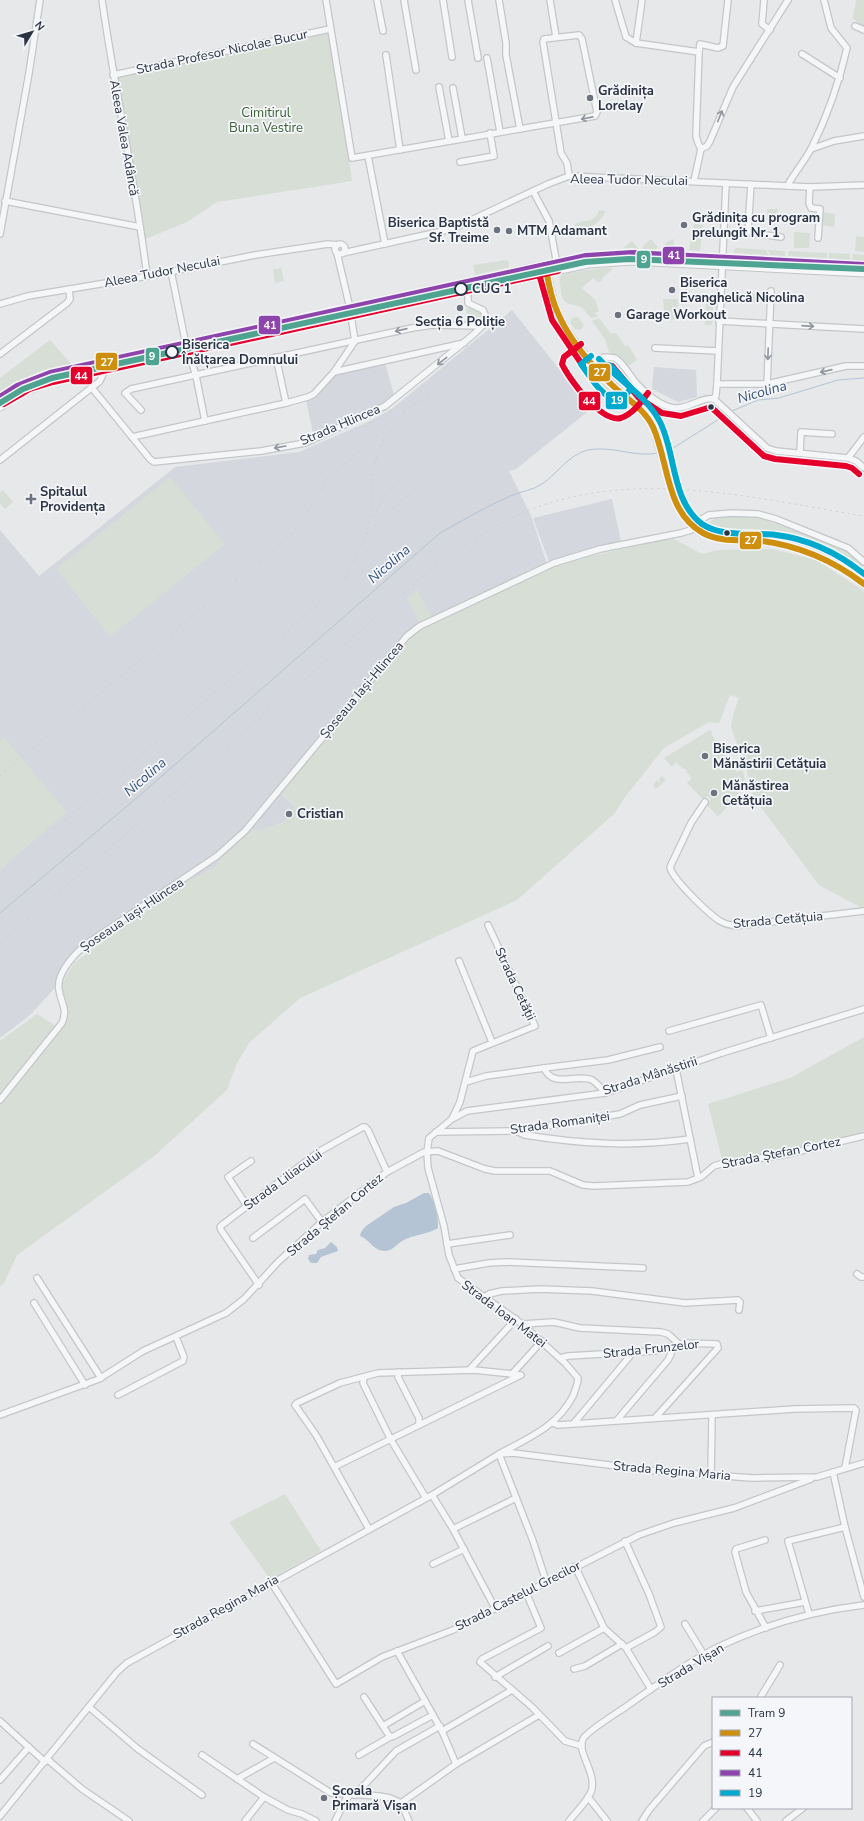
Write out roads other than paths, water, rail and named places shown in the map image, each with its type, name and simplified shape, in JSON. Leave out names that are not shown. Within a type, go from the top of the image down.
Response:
[{"type":"main road","points":[[0,406],[17,395],[42,384],[187,344],[468,290],[586,257],[615,254],[864,273]]},
{"type":"main road","points":[[722,262],[864,265]]},
{"type":"main road","points":[[0,397],[14,388],[40,377],[190,351],[350,312],[551,268]]},
{"type":"main road","points":[[551,268],[555,306],[559,317],[595,364],[640,409],[653,425],[675,499],[689,522],[708,536],[723,540],[761,541],[797,548],[830,561],[847,570],[864,584]]},
{"type":"main road","points":[[699,528],[724,536],[762,537],[797,543],[832,556],[864,578]]},
{"type":"street","points":[[0,234],[29,73],[40,0]]},
{"type":"street","name":"Aleea Valea Adâncă","points":[[102,0],[113,75],[140,227],[147,276]]},
{"type":"street","points":[[326,0],[352,158],[490,133],[557,124],[595,116],[597,112],[581,36],[575,34],[543,41],[557,124],[561,153],[567,163],[569,176]]},
{"type":"street","points":[[377,0],[383,31]]},
{"type":"street","points":[[404,0],[416,70]]},
{"type":"street","points":[[443,0],[452,56]]},
{"type":"street","points":[[468,0],[478,58]]},
{"type":"street","points":[[550,0],[556,37]]},
{"type":"street","points":[[615,0],[626,37],[636,43],[700,52]]},
{"type":"street","points":[[636,43],[642,0]]},
{"type":"street","points":[[694,181],[701,149],[696,136],[700,44],[722,48],[728,0]]},
{"type":"street","points":[[764,0],[762,24],[765,28],[770,30]]},
{"type":"street","points":[[701,149],[707,146],[710,141],[733,87],[788,0]]},
{"type":"street","points":[[789,186],[789,182],[811,149],[830,106],[840,78],[848,48],[831,28],[824,0]]},
{"type":"street","points":[[499,1],[506,43],[506,55],[520,129]]},
{"type":"street","points":[[855,26],[864,30]]},
{"type":"street","name":"Strada Profesor Nicolae Bucur","points":[[113,75],[330,28]]},
{"type":"street","points":[[802,54],[840,78]]},
{"type":"street","points":[[386,55],[400,150]]},
{"type":"street","points":[[487,58],[500,132]]},
{"type":"street","points":[[439,87],[449,141]]},
{"type":"street","points":[[453,88],[462,138]]},
{"type":"street","points":[[460,162],[494,156],[490,133]]},
{"type":"street","points":[[811,149],[834,141],[864,136]]},
{"type":"street","points":[[368,156],[385,244]]},
{"type":"street","name":"Aleea Tudor Neculai","points":[[339,253],[452,229],[569,176],[810,187],[864,185]]},
{"type":"street","points":[[714,399],[717,384],[726,183]]},
{"type":"street","points":[[751,184],[748,230],[751,233],[781,236]]},
{"type":"street","points":[[810,187],[809,203],[811,208],[820,209],[818,238]]},
{"type":"street","points":[[533,191],[549,221],[551,268]]},
{"type":"street","points":[[5,202],[140,227]]},
{"type":"street","points":[[324,245],[339,253]]},
{"type":"street","name":"Aleea Tudor Neculai","points":[[0,304],[28,296],[171,272],[255,255],[324,245],[341,245],[360,249]]},
{"type":"street","points":[[339,253],[345,250],[341,245]]},
{"type":"street","points":[[132,437],[286,403],[314,394],[334,372],[356,341],[339,263],[341,245]]},
{"type":"street","points":[[171,272],[187,344],[196,376],[205,421]]},
{"type":"street","points":[[0,354],[68,303],[70,299],[69,290]]},
{"type":"street","points":[[141,410],[125,393],[131,389],[420,326],[482,326],[485,321],[485,314],[479,307],[468,303],[468,290]]},
{"type":"street","points":[[767,384],[771,291]]},
{"type":"street","points":[[719,321],[864,329]]},
{"type":"street","name":"Strada Hlincea","points":[[92,388],[154,462],[261,451],[305,443],[385,406],[466,342],[482,326]]},
{"type":"street","points":[[334,372],[466,342]]},
{"type":"street","points":[[655,348],[718,350]]},
{"type":"street","points":[[276,357],[286,403]]},
{"type":"street","points":[[595,364],[604,357],[615,358],[642,388],[658,401],[670,407],[682,408],[705,399],[714,399],[766,448],[776,451],[848,458],[856,461],[864,468]]},
{"type":"street","points":[[0,460],[100,381],[103,366]]},
{"type":"street","points":[[717,384],[767,384],[846,366],[864,366]]},
{"type":"street","points":[[800,453],[801,432],[832,434]]},
{"type":"street","points":[[848,458],[864,437]]},
{"type":"street","name":"Șoseaua Iași-Hlincea","points":[[0,1100],[62,1022],[65,1010],[59,990],[59,983],[73,955],[217,856],[233,843],[245,831],[407,636],[420,626],[554,563],[600,549],[691,530],[700,520],[709,515],[720,513],[758,514],[776,519],[848,548],[864,562]]},
{"type":"street","name":"Strada Cetățuia","points":[[705,802],[692,823],[670,868],[677,880],[720,921],[734,926],[864,911]]},
{"type":"street","name":"Strada Cetății","points":[[452,1119],[460,1102],[473,1051],[492,1042],[535,1026],[488,924]]},
{"type":"street","points":[[459,961],[492,1042]]},
{"type":"street","points":[[669,1031],[761,1005],[771,1038]]},
{"type":"street","name":"Strada Mânăstirii","points":[[427,1152],[429,1138],[452,1119],[467,1111],[605,1093],[722,1053],[864,1009]]},
{"type":"street","points":[[466,1082],[486,1076],[608,1060],[660,1047]]},
{"type":"street","points":[[544,1068],[547,1074],[554,1078],[585,1078],[593,1080],[605,1093]]},
{"type":"street","points":[[676,1069],[698,1178]]},
{"type":"street","name":"Strada Romaniței","points":[[435,1132],[516,1131],[620,1114],[640,1105],[682,1096]]},
{"type":"street","points":[[460,1102],[467,1111]]},
{"type":"street","name":"Strada Liliacului","points":[[259,1285],[220,1227],[320,1152],[363,1127],[366,1127],[368,1130],[387,1172]]},
{"type":"street","points":[[516,1131],[525,1135],[603,1144],[662,1143],[690,1139]]},
{"type":"street","name":"Strada Ștefan Cortez","points":[[0,1415],[101,1378],[143,1352],[226,1313],[235,1307],[259,1285],[278,1262],[322,1222],[387,1172],[427,1152],[438,1151],[485,1169],[496,1171],[550,1171],[583,1185],[594,1186],[678,1183],[698,1178],[714,1166],[721,1164],[788,1154],[864,1136]]},
{"type":"street","name":"Strada Ioan Matei","points":[[427,1152],[432,1187],[444,1226],[454,1269],[461,1282],[522,1324],[542,1341],[576,1375],[578,1383],[569,1402],[553,1423],[499,1454]]},
{"type":"street","points":[[247,1206],[228,1177],[251,1161]]},
{"type":"street","points":[[253,1238],[305,1199],[322,1222]]},
{"type":"street","points":[[447,1244],[510,1235]]},
{"type":"street","points":[[454,1269],[489,1263],[506,1262],[642,1268]]},
{"type":"street","points":[[857,1274],[864,1277]]},
{"type":"street","points":[[37,1278],[101,1378]]},
{"type":"street","points":[[484,1297],[489,1294],[502,1291],[540,1289],[592,1291],[685,1303],[738,1300],[740,1302],[739,1310]]},
{"type":"street","points":[[34,1303],[85,1385]]},
{"type":"street","points":[[470,1370],[516,1320]]},
{"type":"street","points":[[522,1324],[554,1322],[580,1328],[661,1332],[668,1334],[679,1344]]},
{"type":"street","points":[[118,1395],[183,1361],[184,1357],[176,1337]]},
{"type":"street","points":[[512,1374],[542,1341]]},
{"type":"street","name":"Strada Frunzelor","points":[[560,1358],[568,1356],[672,1348],[679,1344],[715,1343],[718,1346],[656,1417]]},
{"type":"street","points":[[617,1420],[668,1360],[672,1348]]},
{"type":"street","points":[[574,1423],[630,1356],[630,1352]]},
{"type":"street","points":[[334,1467],[521,1375],[470,1370],[378,1373],[324,1390],[297,1402],[295,1405],[316,1435],[334,1467],[369,1529]]},
{"type":"street","points":[[399,1372],[398,1377],[419,1418],[419,1425]]},
{"type":"street","points":[[364,1377],[363,1383],[391,1440],[453,1529],[495,1608]]},
{"type":"street","points":[[553,1423],[558,1424],[794,1409],[856,1409],[845,1468]]},
{"type":"street","points":[[711,1474],[712,1415]]},
{"type":"street","name":"Strada Regina Maria","points":[[0,1816],[117,1672],[127,1663],[429,1496],[499,1454],[513,1453],[657,1471],[752,1478],[817,1477],[864,1463]]},
{"type":"street","points":[[499,1454],[546,1582]]},
{"type":"street","points":[[833,1472],[845,1527],[864,1598]]},
{"type":"street","name":"Strada Castelul Grecilor","points":[[271,1582],[336,1684],[382,1657],[453,1630],[624,1541],[674,1523],[734,1508],[817,1477]]},
{"type":"street","points":[[453,1529],[516,1498]]},
{"type":"street","points":[[809,1614],[788,1541],[845,1527]]},
{"type":"street","points":[[765,1540],[736,1549],[735,1552],[746,1592],[755,1611],[766,1628]]},
{"type":"street","points":[[574,1669],[585,1666],[655,1632],[661,1627],[624,1541]]},
{"type":"street","points":[[433,1564],[464,1549]]},
{"type":"street","points":[[575,1566],[604,1628],[624,1646],[651,1689]]},
{"type":"street","points":[[526,1592],[541,1628],[480,1660],[480,1664],[524,1699],[564,1741],[582,1746],[592,1777],[592,1786],[588,1796],[569,1821]]},
{"type":"street","points":[[755,1611],[805,1602]]},
{"type":"street","name":"Strada Vișan","points":[[582,1746],[583,1739],[593,1730],[651,1689],[719,1647],[766,1628],[809,1614],[864,1605]]},
{"type":"street","points":[[685,1624],[704,1655]]},
{"type":"street","points":[[559,1653],[604,1628]]},
{"type":"street","points":[[495,1677],[548,1646]]},
{"type":"street","points":[[397,1651],[441,1729],[456,1764]]},
{"type":"street","points":[[761,1697],[780,1665]]},
{"type":"street","points":[[335,1821],[346,1799],[353,1795],[396,1751],[441,1729],[512,1690]]},
{"type":"street","points":[[364,1697],[390,1736]]},
{"type":"street","points":[[383,1726],[426,1701]]},
{"type":"street","points":[[89,1707],[138,1749],[202,1795]]},
{"type":"street","points":[[359,1755],[390,1736],[394,1736],[433,1715]]},
{"type":"street","points":[[401,1802],[456,1764],[539,1715]]},
{"type":"street","points":[[0,1721],[46,1761],[129,1821]]},
{"type":"street","points":[[642,1821],[649,1810],[704,1746],[712,1742]]},
{"type":"street","points":[[253,1744],[331,1794],[378,1796],[401,1802],[409,1821]]},
{"type":"street","points":[[0,1779],[29,1747]]},
{"type":"street","points":[[202,1756],[264,1797],[288,1810],[302,1814],[316,1821]]},
{"type":"street","points":[[237,1779],[274,1758]]},
{"type":"street","points":[[588,1796],[607,1821]]},
{"type":"street","points":[[245,1821],[264,1797]]},
{"type":"street","points":[[703,1821],[715,1809]]},
{"type":"street","points":[[748,1809],[757,1821]]},
{"type":"street","points":[[786,1821],[802,1809]]},
{"type":"water","points":[[424,1193],[429,1193],[435,1205],[438,1228],[411,1237],[386,1251],[379,1250],[360,1236],[361,1232],[366,1226],[394,1207],[406,1203]]},
{"type":"water","points":[[331,1242],[337,1247],[338,1251],[321,1257],[317,1263],[311,1263],[308,1259],[309,1255],[316,1254],[318,1250],[325,1248]]},
{"type":"waterway","name":"Nicolina","points":[[732,411],[758,400],[779,398],[838,380],[864,378]]},
{"type":"waterway","name":"Nicolina","points":[[665,451],[670,450],[727,414]]},
{"type":"waterway","name":"Nicolina","points":[[0,913],[139,796],[440,533],[501,500],[542,484],[569,460],[581,452],[605,449],[641,454],[658,453]]},
{"type":"railway","points":[[403,412],[430,392]]},
{"type":"railway","points":[[0,876],[314,608],[344,579],[366,535],[372,504],[372,475],[378,452],[385,437],[407,409]]},
{"type":"railway","points":[[0,776],[288,537],[303,520],[326,480],[390,424]]},
{"type":"railway","points":[[373,516],[386,494],[406,474]]},
{"type":"railway","points":[[367,535],[383,517],[417,488]]},
{"type":"railway","points":[[0,943],[433,568],[479,535],[509,519],[552,502],[596,493],[640,489],[685,490],[730,494],[864,516]]},
{"type":"tram line","name":"9","points":[[0,403],[23,389],[52,378],[585,262],[629,259],[864,269]]},
{"type":"place","name":"Grădinița Lorelay","points":[[590,98]]},
{"type":"place","name":"Grădinița cu program prelungit Nr. 1","points":[[684,225]]},
{"type":"place","name":"Biserica Baptistă Sf. Treime","points":[[497,230]]},
{"type":"place","name":"MTM Adamant","points":[[509,231]]},
{"type":"place","name":"CUG 1","points":[[461,289]]},
{"type":"place","name":"Biserica Evanghelică Nicolina","points":[[672,290]]},
{"type":"place","name":"Secția 6 Poliție","points":[[460,308]]},
{"type":"place","name":"Garage Workout","points":[[618,315]]},
{"type":"place","name":"Biserica Înălțarea Domnului","points":[[172,352]]},
{"type":"place","name":"Spitalul Providența","points":[[31,499]]},
{"type":"place","name":"Biserica Mănăstirii Cetățuia","points":[[705,756]]},
{"type":"place","name":"Mănăstirea Cetățuia","points":[[714,793]]},
{"type":"place","name":"Cristian","points":[[289,814]]},
{"type":"place","name":"Școala Primară Vișan","points":[[324,1798]]},
{"type":"park label","name":"Cimitirul Buna Vestire","points":[[266,120]]}]
